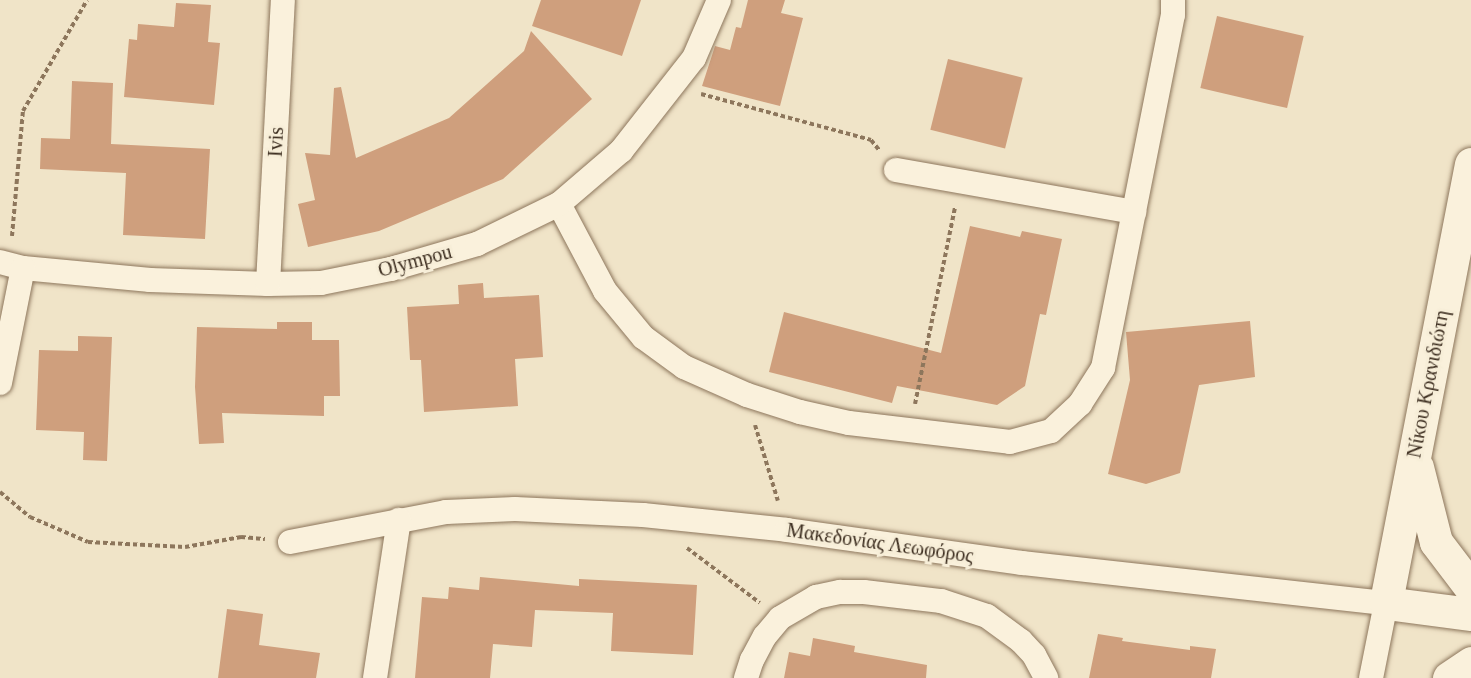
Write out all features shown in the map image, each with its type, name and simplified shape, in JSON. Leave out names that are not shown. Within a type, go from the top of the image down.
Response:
[{"type":"main road","name":"Νίκου Κρανιδιώτη","points":[[1386,603],[1471,164]]},
{"type":"main road","points":[[1414,457],[1436,542],[1471,588]]},
{"type":"main road","name":"Μακεδονίας Λεωφόρος","points":[[1386,603],[1471,614]]},
{"type":"main road","points":[[1449,678],[1471,663]]},
{"type":"street","name":"Ivis","points":[[268,284],[283,0]]},
{"type":"street","name":"Olympou","points":[[11,265],[150,280],[268,284],[321,283],[391,269],[477,244],[559,204],[621,151],[674,87],[694,58],[719,0]]},
{"type":"street","points":[[559,204],[605,291],[643,337],[684,367],[747,395],[800,412],[849,423],[1010,442],[1051,431],[1080,404],[1103,368],[1173,15],[1173,0]]},
{"type":"street","points":[[896,170],[1134,212]]},
{"type":"street","points":[[0,384],[11,265]]},
{"type":"street","name":"Μακεδονίας Λεωφόρος","points":[[290,542],[446,512],[515,509],[643,515],[787,530],[1022,563],[1386,603]]},
{"type":"street","points":[[375,678],[399,520]]},
{"type":"street","points":[[746,678],[760,644],[780,618],[816,597],[840,592],[890,594],[940,601],[987,616],[1007,629],[1034,655],[1046,678]]},
{"type":"street","points":[[1371,678],[1386,603]]},
{"type":"path","points":[[11,265],[23,111],[87,0]]},
{"type":"path","points":[[674,87],[871,140],[896,170]]},
{"type":"path","points":[[910,431],[960,182]]},
{"type":"path","points":[[747,395],[787,530]]},
{"type":"path","points":[[0,492],[30,517],[88,542],[185,547],[241,537],[290,542]]},
{"type":"path","points":[[643,515],[780,618]]},
{"type":"building","points":[[541,0],[641,0],[622,56],[532,26]]},
{"type":"building","points":[[748,0],[785,0],[781,13],[803,18],[780,106],[702,86],[715,46],[730,50],[736,27],[741,28]]},
{"type":"building","points":[[176,3],[211,5],[208,42],[220,43],[214,105],[124,97],[129,39],[137,40],[138,24],[174,27]]},
{"type":"building","points":[[1217,16],[1304,36],[1287,108],[1200,88]]},
{"type":"building","points":[[531,31],[592,99],[503,179],[379,231],[308,247],[298,204],[315,200],[305,153],[330,155],[334,88],[341,87],[356,158],[449,118],[524,51]]},
{"type":"building","points":[[948,59],[1023,78],[1005,148],[930,130]]},
{"type":"building","points":[[72,81],[113,83],[111,144],[210,149],[205,239],[123,235],[126,173],[40,169],[41,138],[70,139]]},
{"type":"building","points":[[970,226],[1020,237],[1022,231],[1062,239],[1046,315],[1040,314],[1025,386],[997,405],[897,386],[892,403],[769,372],[784,312],[941,353]]},
{"type":"building","points":[[483,283],[484,298],[539,295],[543,357],[515,359],[518,406],[424,412],[421,360],[410,360],[407,307],[459,304],[458,285]]},
{"type":"building","points":[[1250,321],[1255,377],[1199,385],[1180,473],[1146,484],[1108,474],[1130,380],[1126,332]]},
{"type":"building","points":[[277,322],[312,322],[312,340],[339,340],[340,396],[324,396],[324,416],[222,413],[224,443],[199,444],[195,387],[197,327],[277,329]]},
{"type":"building","points":[[78,336],[112,337],[107,461],[83,460],[84,432],[36,430],[39,350],[78,351]]},
{"type":"building","points":[[480,577],[579,586],[579,579],[697,585],[693,655],[611,651],[613,613],[535,610],[532,647],[493,644],[490,678],[415,678],[422,597],[448,599],[449,587],[479,590]]},
{"type":"building","points":[[227,609],[263,614],[259,645],[320,653],[316,678],[218,678]]},
{"type":"building","points":[[1098,634],[1123,638],[1122,641],[1190,650],[1190,646],[1216,649],[1211,678],[1089,678]]},
{"type":"building","points":[[813,638],[855,646],[854,652],[927,665],[926,678],[784,678],[789,652],[810,656]]}]
